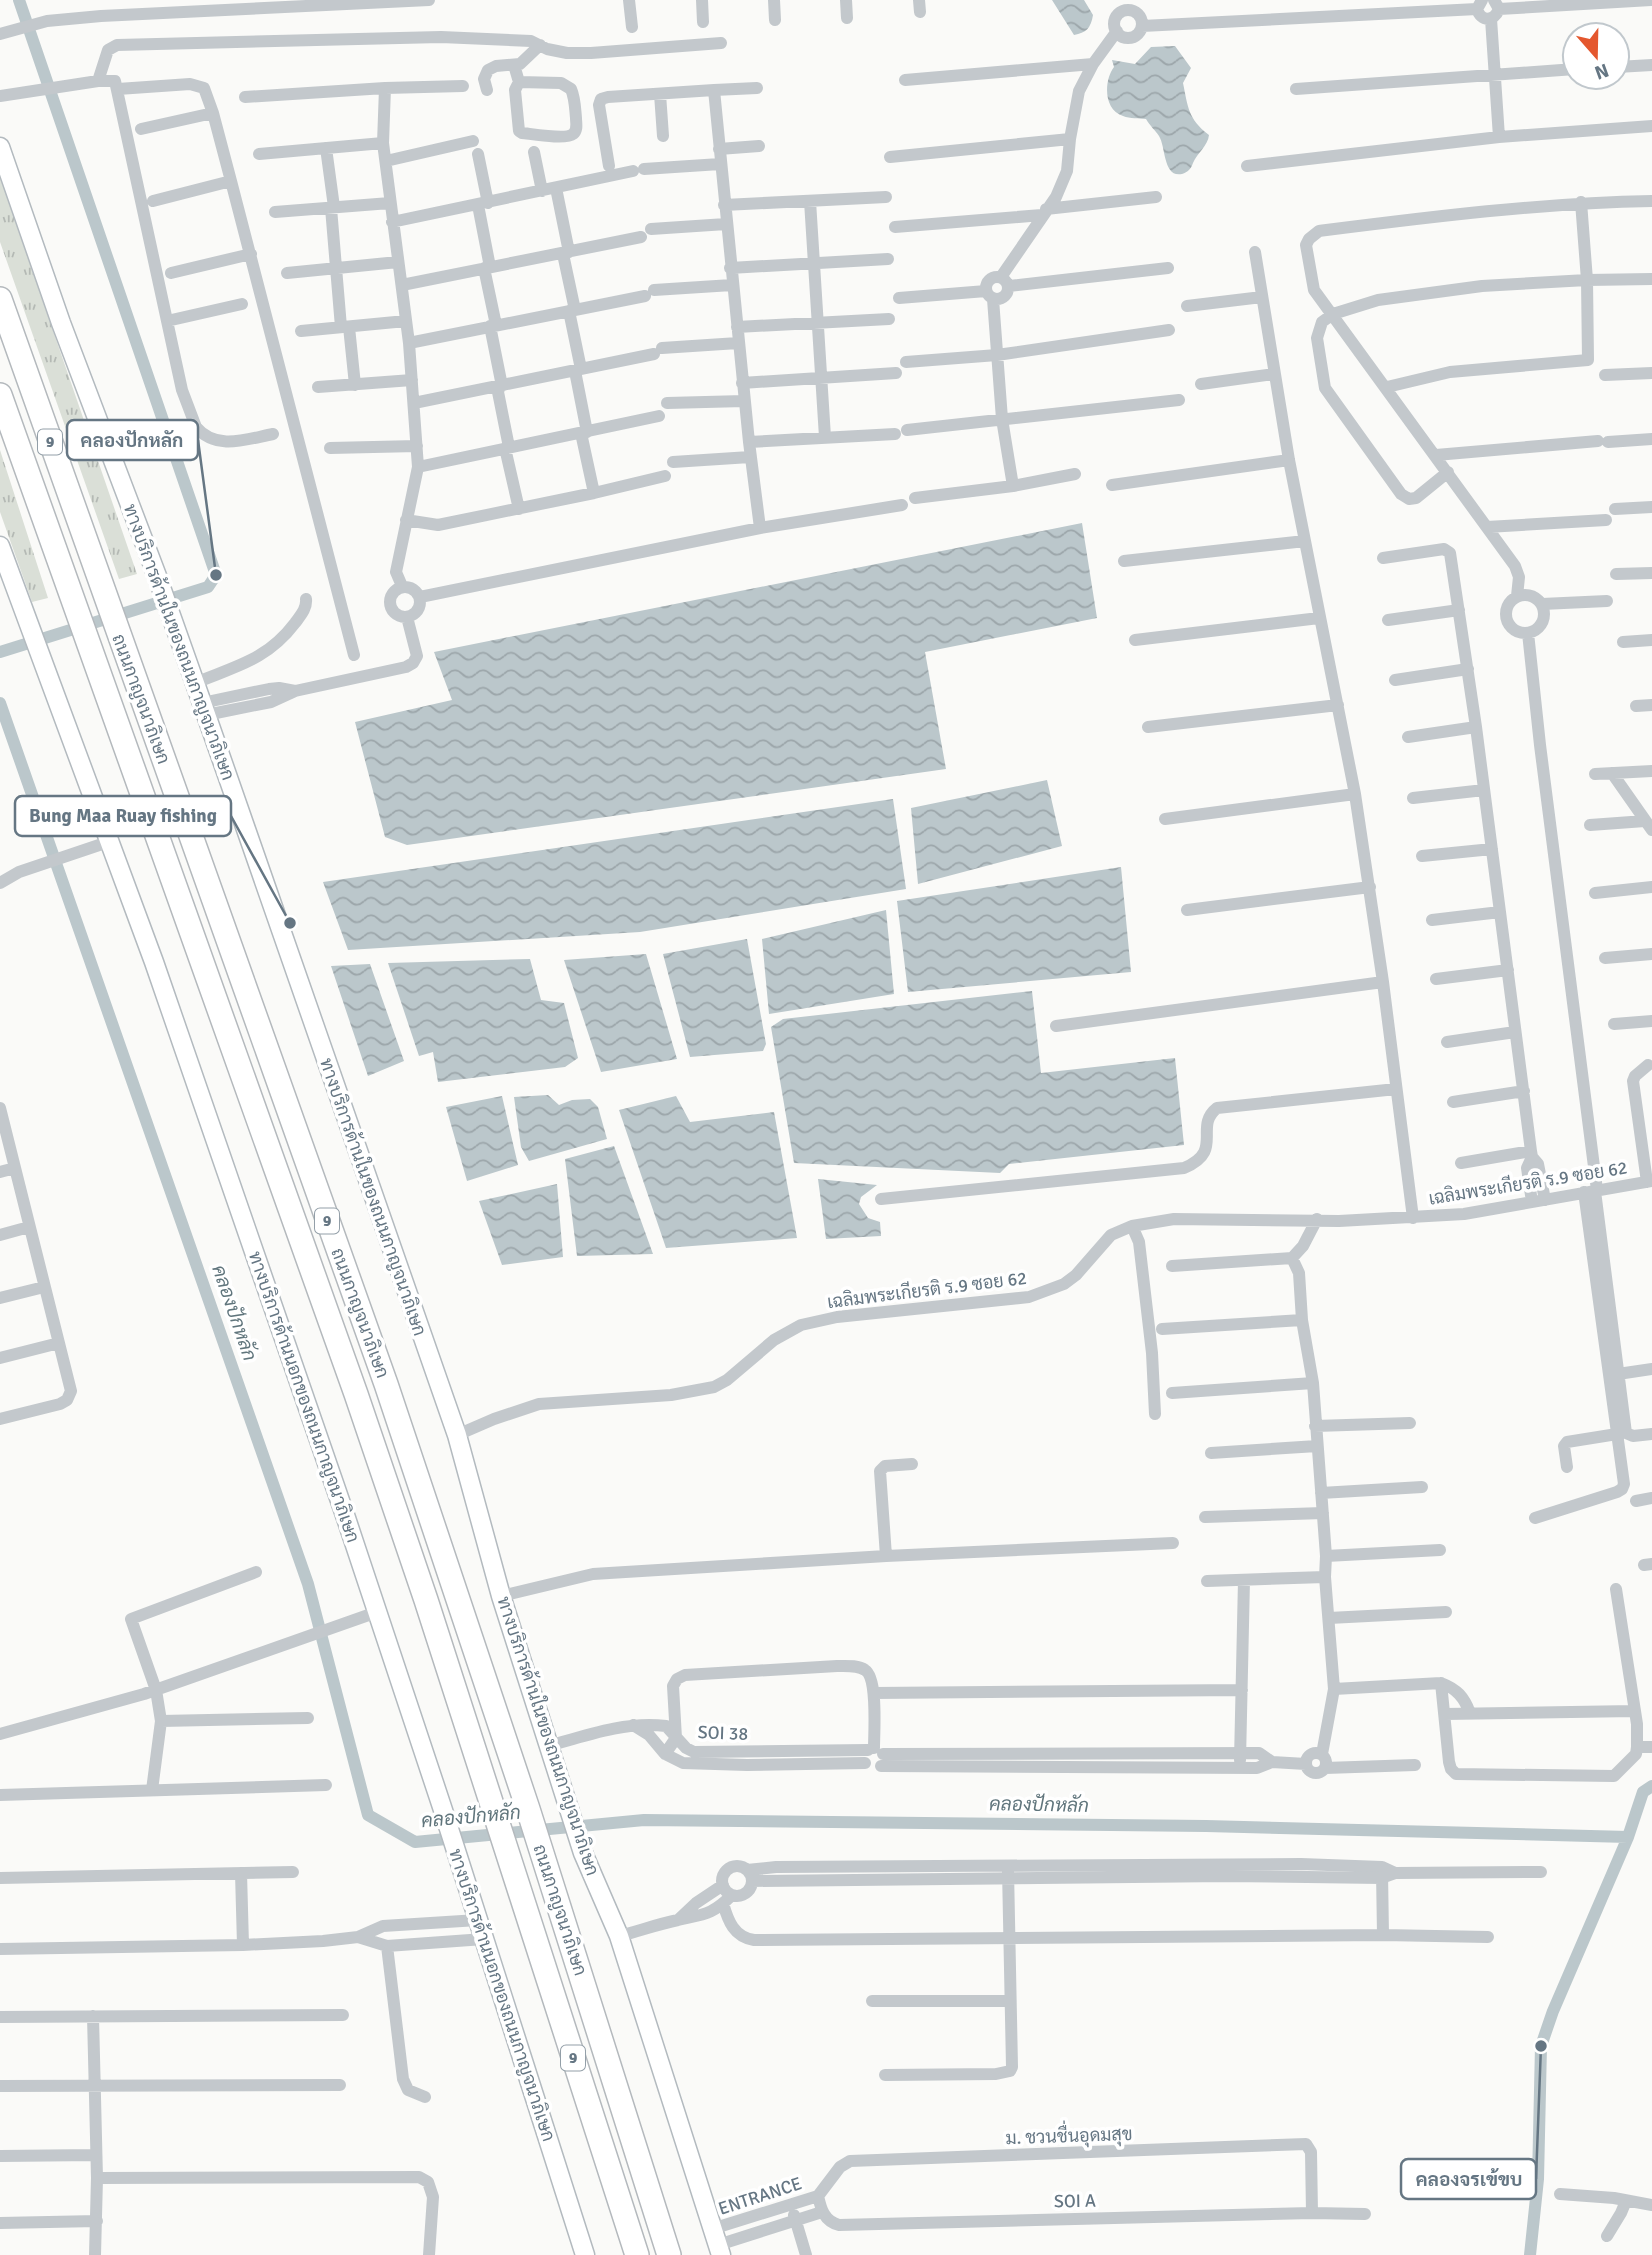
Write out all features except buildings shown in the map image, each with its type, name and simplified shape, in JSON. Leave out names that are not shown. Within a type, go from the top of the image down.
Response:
[{"type":"highway","name":"ถนนกาญจนาภิเษก","points":[[0,299],[381,1371],[528,1809],[669,2255]]},
{"type":"highway","name":"ถนนกาญจนาภิเษก","points":[[0,395],[356,1394],[426,1600],[636,2255]]},
{"type":"main road","name":"ทางบริการด้านในของถนนกาญจนาภิเษก","points":[[0,147],[61,323],[174,622],[457,1435],[501,1596],[563,1793],[583,1853],[619,1936],[717,2243]]},
{"type":"main road","name":"ทางบริการด้านนอกของถนนกาญจนาภิเษก","points":[[1,558],[18,595],[39,657],[111,841],[346,1518],[443,1810],[585,2255]]},
{"type":"street","points":[[6,32],[47,21],[154,6],[429,0]]},
{"type":"street","points":[[629,0],[632,27]]},
{"type":"street","points":[[702,0],[703,22]]},
{"type":"street","points":[[774,0],[775,20]]},
{"type":"street","points":[[846,0],[847,18]]},
{"type":"street","points":[[1142,26],[1479,5],[1479,15],[1484,19],[1494,9],[1651,0]]},
{"type":"street","points":[[1120,6],[1137,13],[1142,21],[1138,34],[1129,38],[1117,31],[1115,22],[1120,6]]},
{"type":"street","points":[[1494,9],[1494,74],[1499,137]]},
{"type":"street","points":[[899,298],[990,295],[1005,297],[1009,292],[1005,281],[1044,212],[1056,197],[1067,171],[1079,90],[1093,64],[1117,31]]},
{"type":"street","points":[[98,81],[108,50],[117,45],[441,37],[531,41],[567,53],[592,53],[721,43]]},
{"type":"street","points":[[487,90],[484,79],[488,70],[524,61],[540,45]]},
{"type":"street","points":[[905,80],[1093,64]]},
{"type":"street","points":[[514,65],[519,82],[515,90],[519,131],[563,137],[575,133],[575,104],[571,89],[561,83],[519,82]]},
{"type":"street","points":[[1631,66],[1652,65]]},
{"type":"street","points":[[1296,89],[1561,70]]},
{"type":"street","points":[[0,96],[113,80],[118,89],[182,390],[199,431],[225,443],[273,434]]},
{"type":"street","points":[[118,89],[190,84],[204,89],[214,113],[354,655]]},
{"type":"street","points":[[245,97],[463,86]]},
{"type":"street","points":[[385,88],[383,143],[409,343],[418,467],[396,572],[402,586]]},
{"type":"street","points":[[609,166],[599,102],[608,96],[757,88]]},
{"type":"street","points":[[713,90],[748,442],[760,528]]},
{"type":"street","points":[[660,93],[663,136]]},
{"type":"street","points":[[141,129],[214,113]]},
{"type":"street","points":[[1247,166],[1499,137],[1652,126]]},
{"type":"street","points":[[890,157],[1070,139]]},
{"type":"street","points":[[386,162],[473,141]]},
{"type":"street","points":[[259,153],[383,143]]},
{"type":"street","points":[[719,149],[759,146]]},
{"type":"street","points":[[326,148],[336,268],[355,385]]},
{"type":"street","points":[[534,152],[542,191]]},
{"type":"street","points":[[478,154],[487,268],[507,448],[519,509]]},
{"type":"street","points":[[392,222],[639,170],[720,164]]},
{"type":"street","points":[[153,201],[231,181]]},
{"type":"street","points":[[556,188],[566,253],[584,432],[594,493]]},
{"type":"street","points":[[724,205],[886,197]]},
{"type":"street","points":[[895,227],[1044,212],[1156,197]]},
{"type":"street","points":[[810,201],[825,438]]},
{"type":"street","points":[[1517,596],[1519,577],[1515,566],[1314,290],[1306,245],[1319,231],[1434,216],[1581,202],[1652,201]]},
{"type":"street","points":[[1387,387],[1450,372],[1588,360],[1587,280],[1581,202]]},
{"type":"street","points":[[275,212],[390,203]]},
{"type":"street","points":[[402,285],[566,253],[646,233],[726,224]]},
{"type":"street","points":[[1255,251],[1289,460],[1355,794],[1383,982],[1413,1218]]},
{"type":"street","points":[[171,274],[251,254]]},
{"type":"street","points":[[730,268],[888,259]]},
{"type":"street","points":[[287,273],[398,262]]},
{"type":"street","points":[[1013,486],[1002,419],[987,283],[993,278],[1005,281],[1168,268]]},
{"type":"street","points":[[1448,472],[1416,498],[1409,499],[1401,494],[1325,388],[1317,338],[1322,322],[1333,314],[1378,300],[1404,296],[1482,286],[1652,279]]},
{"type":"street","points":[[409,343],[649,293],[732,285]]},
{"type":"street","points":[[1187,306],[1262,297]]},
{"type":"street","points":[[167,321],[242,304]]},
{"type":"street","points":[[737,327],[889,319]]},
{"type":"street","points":[[301,331],[406,321]]},
{"type":"street","points":[[906,362],[997,355],[1169,330]]},
{"type":"street","points":[[414,403],[500,387],[658,351],[738,343]]},
{"type":"street","points":[[743,383],[896,373]]},
{"type":"street","points":[[1605,375],[1652,373]]},
{"type":"street","points":[[1201,384],[1274,374]]},
{"type":"street","points":[[318,387],[412,380]]},
{"type":"street","points":[[748,442],[901,432],[1179,400]]},
{"type":"street","points":[[667,403],[744,401]]},
{"type":"street","points":[[418,467],[659,416]]},
{"type":"street","points":[[1436,455],[1652,439]]},
{"type":"street","points":[[330,448],[417,446]]},
{"type":"street","points":[[673,462],[750,457]]},
{"type":"street","points":[[1112,485],[1289,460]]},
{"type":"street","points":[[915,498],[1013,486],[1075,474]]},
{"type":"street","points":[[406,520],[438,524],[665,477]]},
{"type":"street","points":[[420,597],[760,528],[902,505]]},
{"type":"street","points":[[1615,509],[1652,507]]},
{"type":"street","points":[[1487,527],[1606,520]]},
{"type":"street","points":[[1124,561],[1305,541]]},
{"type":"street","points":[[1383,558],[1448,550],[1452,561],[1532,1154],[1527,1168],[1538,1201]]},
{"type":"street","points":[[1616,574],[1652,573]]},
{"type":"street","points":[[402,586],[410,587],[420,597],[417,611],[407,617],[397,615],[391,610],[389,603],[395,589],[402,586]]},
{"type":"street","points":[[1528,595],[1542,604],[1542,622],[1528,633],[1511,628],[1505,617],[1508,604],[1517,596],[1528,595]]},
{"type":"street","points":[[195,683],[262,655],[274,646],[301,615],[307,605],[306,599]]},
{"type":"street","points":[[1542,604],[1607,601]]},
{"type":"street","points":[[1388,620],[1459,610]]},
{"type":"street","points":[[204,709],[269,689],[295,691],[397,670],[413,663],[417,656],[407,617]]},
{"type":"street","points":[[1135,640],[1319,618]]},
{"type":"street","points":[[1528,633],[1624,1484],[1622,1489],[1535,1518]]},
{"type":"street","points":[[1623,642],[1652,640]]},
{"type":"street","points":[[1395,680],[1468,669]]},
{"type":"street","points":[[1148,727],[1338,705]]},
{"type":"street","points":[[1636,706],[1652,705]]},
{"type":"street","points":[[1408,737],[1476,727]]},
{"type":"street","points":[[1595,774],[1652,771]]},
{"type":"street","points":[[1612,773],[1648,826]]},
{"type":"street","points":[[1413,798],[1485,790]]},
{"type":"street","points":[[1166,819],[1355,794]]},
{"type":"street","points":[[1590,825],[1648,826]]},
{"type":"street","points":[[0,883],[19,872],[111,841]]},
{"type":"street","points":[[1422,856],[1492,849]]},
{"type":"street","points":[[1187,909],[1370,887]]},
{"type":"street","points":[[1595,892],[1652,887]]},
{"type":"street","points":[[1432,919],[1500,912]]},
{"type":"street","points":[[1605,958],[1652,954]]},
{"type":"street","points":[[1436,979],[1508,970]]},
{"type":"street","points":[[1056,1026],[1383,982]]},
{"type":"street","points":[[1614,1024],[1652,1021]]},
{"type":"street","points":[[1447,1042],[1515,1032]]},
{"type":"street","points":[[1648,1065],[1633,1081],[1649,1181]]},
{"type":"street","points":[[881,1199],[1184,1168],[1195,1163],[1205,1153],[1208,1120],[1217,1108],[1396,1089]]},
{"type":"street","points":[[1454,1102],[1524,1091]]},
{"type":"street","points":[[0,1111],[71,1391],[70,1396],[60,1404],[0,1419]]},
{"type":"street","points":[[1461,1163],[1532,1154]]},
{"type":"street","points":[[0,1172],[15,1168]]},
{"type":"street","name":"เฉลิมพระเกียรติ ร.9 ซอย 62","points":[[457,1435],[539,1404],[671,1395],[714,1387],[727,1380],[774,1340],[801,1325],[837,1317],[1029,1297],[1064,1284],[1076,1275],[1111,1235],[1132,1226],[1174,1219],[1339,1221],[1464,1214],[1649,1181]]},
{"type":"street","points":[[1592,1191],[1626,1433],[1633,1436],[1652,1434]]},
{"type":"street","points":[[1172,1266],[1293,1258],[1303,1246],[1317,1219]]},
{"type":"street","points":[[1132,1226],[1139,1242],[1152,1353],[1155,1414]]},
{"type":"street","points":[[0,1235],[29,1227]]},
{"type":"street","points":[[1293,1258],[1299,1273],[1302,1320],[1313,1383],[1334,1689],[1322,1754],[1326,1760],[1325,1768],[1314,1773],[1308,1770],[1306,1764],[1311,1754],[1322,1754]]},
{"type":"street","points":[[0,1298],[44,1287]]},
{"type":"street","points":[[1161,1329],[1302,1320]]},
{"type":"street","points":[[0,1358],[59,1343]]},
{"type":"street","points":[[1618,1374],[1652,1369]]},
{"type":"street","points":[[1172,1393],[1313,1383]]},
{"type":"street","points":[[1315,1426],[1410,1423]]},
{"type":"street","points":[[1567,1467],[1563,1446],[1567,1442],[1617,1434]]},
{"type":"street","points":[[1211,1453],[1317,1446]]},
{"type":"street","points":[[886,1556],[880,1471],[885,1466],[912,1464]]},
{"type":"street","points":[[1321,1493],[1422,1487]]},
{"type":"street","points":[[1636,1501],[1652,1498]]},
{"type":"street","points":[[1205,1517],[1323,1513]]},
{"type":"street","points":[[501,1596],[593,1574],[1173,1542]]},
{"type":"street","points":[[1326,1556],[1440,1550]]},
{"type":"street","points":[[152,1790],[161,1721],[156,1690],[131,1619],[256,1572]]},
{"type":"street","points":[[1207,1581],[1325,1577]]},
{"type":"street","points":[[1240,1767],[1244,1580]]},
{"type":"street","points":[[1441,1683],[1449,1762],[1456,1774],[1614,1776],[1636,1754],[1637,1747],[1616,1589]]},
{"type":"street","points":[[0,1734],[156,1690],[377,1612]]},
{"type":"street","points":[[1328,1618],[1446,1612]]},
{"type":"street","points":[[665,1754],[676,1738],[673,1685],[685,1675],[854,1667],[865,1670],[871,1676],[874,1693],[874,1756]]},
{"type":"street","points":[[1334,1689],[1441,1683],[1462,1696],[1470,1713]]},
{"type":"street","points":[[874,1693],[1242,1690]]},
{"type":"street","points":[[1445,1714],[1634,1711]]},
{"type":"street","points":[[161,1721],[308,1718]]},
{"type":"street","points":[[632,1725],[649,1735],[665,1754],[683,1763],[693,1758]]},
{"type":"street","name":"SOI 38","points":[[549,1746],[632,1725],[666,1726],[693,1758],[874,1756],[1061,1760]]},
{"type":"street","points":[[1637,1747],[1652,1747]]},
{"type":"street","points":[[1061,1760],[1259,1753],[1272,1762]]},
{"type":"street","points":[[1061,1760],[1257,1768],[1272,1762],[1306,1764]]},
{"type":"street","points":[[1325,1768],[1415,1765]]},
{"type":"street","points":[[0,1795],[326,1785]]},
{"type":"street","points":[[749,1875],[776,1867],[851,1872],[1008,1872],[1226,1870],[1324,1864],[1395,1873],[1541,1872]]},
{"type":"street","points":[[749,1875],[737,1867],[727,1871],[723,1880],[727,1916],[738,1934],[754,1940],[1383,1935],[1488,1937]]},
{"type":"street","points":[[0,1878],[293,1872]]},
{"type":"street","points":[[885,2075],[996,2074],[1010,2071],[1008,1872]]},
{"type":"street","points":[[1382,1872],[1383,1935]]},
{"type":"street","points":[[241,1873],[243,1945]]},
{"type":"street","points":[[619,1936],[679,1919],[703,1916],[726,1894],[743,1895],[748,1892],[749,1875]]},
{"type":"street","points":[[0,1949],[243,1945],[358,1937],[383,1927],[478,1920]]},
{"type":"street","points":[[410,1925],[412,1943]]},
{"type":"street","points":[[358,1937],[387,1946],[484,1939]]},
{"type":"street","points":[[387,1946],[403,2079],[408,2090],[425,2097]]},
{"type":"street","points":[[872,2001],[1010,2001]]},
{"type":"street","points":[[0,2017],[343,2015]]},
{"type":"street","points":[[93,2016],[97,2178],[95,2255]]},
{"type":"street","points":[[0,2086],[340,2085]]},
{"type":"street","name":"ม. ชวนชื่นอุดมสุข","points":[[818,2196],[840,2167],[850,2161],[1306,2144],[1311,2152],[1312,2213]]},
{"type":"street","points":[[0,2156],[96,2155]]},
{"type":"street","points":[[97,2178],[419,2177],[428,2182],[433,2197],[429,2255]]},
{"type":"street","points":[[1560,2194],[1652,2205]]},
{"type":"street","points":[[717,2243],[822,2212],[818,2196]]},
{"type":"street","name":"ENTRANCE","points":[[717,2243],[791,2205],[818,2196]]},
{"type":"street","points":[[1607,2235],[1626,2201]]},
{"type":"street","points":[[791,2205],[806,2255]]},
{"type":"street","name":"SOI A","points":[[822,2212],[839,2225],[1312,2213],[1365,2214]]},
{"type":"street","points":[[0,2223],[97,2221]]},
{"type":"green space","points":[[0,177],[137,574],[119,579],[0,242]]},
{"type":"green space","points":[[0,450],[48,598],[32,602],[0,512]]},
{"type":"water","points":[[1052,0],[1084,0],[1093,15],[1089,27],[1074,35]]},
{"type":"water","points":[[1175,46],[1191,68],[1183,83],[1190,112],[1197,124],[1209,135],[1207,143],[1190,169],[1182,174],[1176,174],[1168,167],[1159,136],[1146,119],[1129,118],[1116,113],[1107,94],[1108,79],[1114,67],[1112,60],[1135,64],[1151,47]]},
{"type":"water","points":[[1082,523],[1097,618],[925,652],[946,769],[407,845],[385,837],[355,722],[452,700],[434,652]]},
{"type":"water","points":[[1047,780],[1062,846],[918,884],[911,808]]},
{"type":"water","points":[[893,799],[906,889],[640,932],[348,950],[323,882]]},
{"type":"water","points":[[1121,867],[1131,972],[908,992],[897,901]]},
{"type":"water","points":[[886,910],[894,994],[769,1014],[762,939]]},
{"type":"water","points":[[747,939],[766,1044],[763,1051],[690,1057],[663,954]]},
{"type":"water","points":[[646,954],[677,1059],[601,1072],[564,960]]},
{"type":"water","points":[[530,959],[541,1000],[564,1003],[578,1058],[565,1067],[438,1082],[433,1052],[419,1056],[388,963]]},
{"type":"water","points":[[370,964],[404,1061],[368,1076],[331,966]]},
{"type":"water","points":[[1032,991],[1041,1073],[1175,1058],[1184,1145],[1009,1164],[1000,1173],[794,1163],[771,1027],[783,1019]]},
{"type":"water","points":[[548,1095],[559,1105],[572,1100],[590,1099],[598,1107],[607,1139],[529,1161],[521,1147],[514,1097]]},
{"type":"water","points":[[502,1096],[518,1165],[467,1181],[446,1107]]},
{"type":"water","points":[[676,1096],[690,1122],[774,1112],[797,1238],[666,1248],[619,1110]]},
{"type":"water","points":[[614,1146],[653,1254],[577,1256],[565,1159]]},
{"type":"water","points":[[818,1179],[877,1185],[861,1197],[859,1204],[868,1218],[880,1222],[881,1236],[826,1239]]},
{"type":"water","points":[[557,1184],[563,1257],[502,1265],[479,1201]]},
{"type":"waterway","name":"คลองปักหลัก","points":[[0,652],[208,587],[216,575],[19,0]]},
{"type":"waterway","name":"คลองปักหลัก","points":[[0,703],[308,1584],[368,1815],[415,1842],[644,1820],[1206,1826],[1628,1837]]},
{"type":"waterway","points":[[1530,2255],[1538,2179],[1541,2046],[1553,2011],[1628,1837],[1643,1792],[1652,1786]]},
{"type":"place","name":"คลองปักหลัก","points":[[216,575]]},
{"type":"place","name":"Bung Maa Ruay fishing","points":[[290,923]]},
{"type":"place","name":"คลองจรเข้ขบ","points":[[1541,2046]]}]
